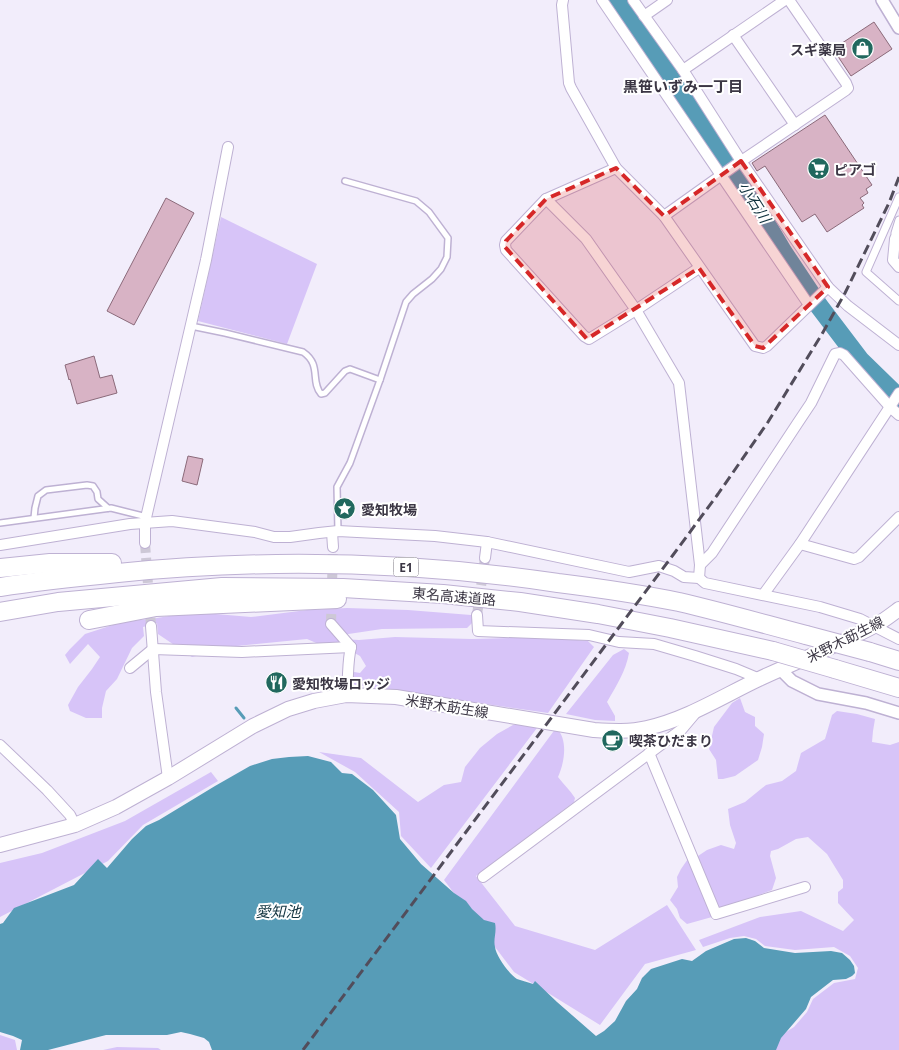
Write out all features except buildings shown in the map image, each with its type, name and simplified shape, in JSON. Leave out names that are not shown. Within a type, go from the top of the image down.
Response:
[{"type":"highway","points":[[0,568],[50,563],[250,564]]},
{"type":"highway","name":"東名高速道路","points":[[0,587],[162,568],[250,564],[297,563],[448,569],[604,589],[678,602],[899,661]]},
{"type":"highway","name":"東名高速道路","points":[[0,612],[58,602],[222,587],[344,588],[442,594],[520,602],[670,628],[773,652],[899,688]]},
{"type":"highway","points":[[89,620],[156,607],[442,594]]},
{"type":"main road","name":"米野木莇生線","points":[[0,845],[75,825],[116,807],[168,778],[253,726],[288,709],[314,700],[346,695],[396,697],[594,730],[622,731],[647,728],[699,710],[760,679],[875,626],[899,610]]},
{"type":"street","points":[[563,0],[569,83],[616,168],[664,216],[755,346],[758,348],[767,346],[826,289]]},
{"type":"street","points":[[602,0],[810,304]]},
{"type":"street","points":[[633,0],[683,70],[739,163],[826,289],[899,345]]},
{"type":"street","points":[[644,16],[667,0]]},
{"type":"street","points":[[683,70],[784,0]]},
{"type":"street","points":[[664,216],[848,88],[789,0]]},
{"type":"street","points":[[882,0],[899,28]]},
{"type":"street","points":[[733,35],[795,125]]},
{"type":"street","points":[[145,543],[146,519],[208,252],[228,147]]},
{"type":"street","points":[[616,168],[546,200],[506,241],[506,250],[587,339],[636,310],[699,268]]},
{"type":"street","points":[[899,197],[866,272],[899,301]]},
{"type":"street","points":[[546,200],[586,239],[636,310],[679,383],[700,565],[699,578]]},
{"type":"street","points":[[899,220],[890,259],[892,265],[899,272]]},
{"type":"street","points":[[899,230],[892,260],[899,268]]},
{"type":"street","points":[[700,565],[712,553],[797,424],[835,354],[840,352],[844,355],[899,415]]},
{"type":"street","points":[[763,595],[800,544],[899,393]]},
{"type":"street","points":[[800,544],[854,559],[860,556],[899,517]]},
{"type":"street","points":[[0,546],[130,524],[146,519],[290,537],[335,532],[435,536],[487,542],[629,572],[659,566],[684,577],[699,578],[704,583],[820,607],[860,619],[899,639]]},
{"type":"street","points":[[333,546],[335,532]]},
{"type":"street","points":[[485,558],[487,542]]},
{"type":"street","points":[[477,615],[478,631],[589,635],[619,642],[654,644],[736,669],[760,679]]},
{"type":"street","points":[[331,624],[351,647]]},
{"type":"street","points":[[151,626],[156,692],[168,778]]},
{"type":"street","points":[[130,668],[153,650],[242,652],[351,647]]},
{"type":"street","points":[[346,695],[351,647]]},
{"type":"street","points":[[781,670],[792,681],[818,694],[866,703],[899,713]]},
{"type":"street","points":[[483,877],[682,729],[699,710]]},
{"type":"street","points":[[0,745],[47,790],[70,815],[75,825]]},
{"type":"street","points":[[649,753],[716,914],[805,887]]},
{"type":"lane","points":[[335,532],[337,487],[350,463],[406,302],[432,279],[448,257],[448,238],[429,212],[416,201],[345,181]]},
{"type":"lane","points":[[191,326],[303,352],[310,357],[314,364],[318,390],[321,394],[325,393],[345,371],[350,370],[380,380]]},
{"type":"lane","points":[[34,518],[34,508],[38,496],[46,490],[87,485],[93,486],[97,492],[98,499],[108,508]]},
{"type":"lane","points":[[0,523],[108,508],[146,519]]},
{"type":"highlighted area","points":[[741,161],[828,287],[763,348],[755,346],[699,268],[587,339],[505,247],[506,241],[546,199],[616,168],[664,216]]},
{"type":"shaded area","points":[[221,217],[317,264],[287,344],[198,321]]},
{"type":"shaded area","points":[[347,608],[471,615],[473,622],[467,628],[382,629],[335,636],[341,639],[542,637],[588,641],[594,647],[548,713],[356,685],[342,680],[343,670],[360,673],[366,666],[360,656],[338,644],[321,645],[307,639],[237,646],[192,657],[158,634],[157,623],[143,627],[144,636],[132,648],[117,679],[106,691],[102,718],[86,718],[70,711],[68,705],[78,687],[100,657],[88,644],[70,664],[65,655],[85,634],[122,622],[175,615],[204,613],[251,617],[307,610]]},
{"type":"shaded area","points":[[624,649],[629,653],[626,666],[607,702],[615,716],[615,721],[595,720],[566,714],[613,655]]},
{"type":"shaded area","points":[[740,698],[745,712],[755,717],[755,726],[764,734],[762,747],[758,760],[735,776],[718,779],[716,760],[709,749],[714,727],[732,703]]},
{"type":"shaded area","points":[[837,711],[875,719],[872,742],[890,745],[899,742],[899,1050],[767,1050],[770,1042],[794,1027],[807,1012],[813,999],[834,983],[855,979],[858,968],[850,956],[834,947],[795,950],[765,946],[756,939],[744,936],[730,938],[703,947],[699,940],[760,917],[801,911],[843,931],[854,920],[838,903],[838,892],[843,888],[843,880],[827,854],[808,837],[796,839],[771,851],[770,856],[776,878],[772,890],[753,899],[723,908],[715,906],[695,858],[707,850],[721,845],[734,849],[736,843],[730,825],[728,809],[745,802],[766,785],[782,781],[796,771],[801,753],[825,739],[832,715]]},
{"type":"shaded area","points":[[540,724],[431,868],[401,836],[399,812],[355,772],[319,752],[361,758],[418,802],[444,785],[461,782],[465,767],[480,748],[497,734],[513,725]]},
{"type":"shaded area","points":[[556,728],[563,738],[564,745],[562,765],[558,777],[575,798],[574,802],[476,876],[515,926],[595,950],[667,905],[696,950],[645,964],[600,1025],[514,972],[444,880]]},
{"type":"shaded area","points":[[211,772],[218,781],[143,825],[108,861],[0,917],[0,863],[42,853],[125,821]]},
{"type":"shaded area","points":[[690,856],[712,917],[687,924],[680,918],[677,909],[670,900],[678,887],[677,877]]},
{"type":"shaded area","points":[[0,1035],[15,1040],[17,1050],[0,1050]]},
{"type":"shaded area","points":[[117,1047],[158,1048],[161,1050],[103,1050]]},
{"type":"water","name":"愛知池","points":[[308,756],[331,762],[342,773],[352,774],[373,790],[396,815],[400,839],[421,864],[466,901],[484,920],[495,923],[496,951],[510,973],[517,979],[533,984],[535,981],[596,1036],[615,1021],[626,1001],[637,989],[642,978],[651,969],[682,959],[692,961],[706,951],[734,939],[746,938],[755,941],[764,948],[795,953],[831,951],[842,953],[854,966],[855,973],[846,979],[833,980],[811,997],[806,1009],[781,1038],[776,1050],[212,1050],[209,1042],[204,1038],[181,1032],[167,1035],[106,1035],[48,1050],[20,1050],[22,1040],[0,1032],[0,924],[3,923],[14,908],[74,885],[98,859],[107,868],[146,826],[250,766],[272,759]]},
{"type":"waterway","name":"小石川","points":[[618,0],[738,176],[783,252],[819,306],[860,360],[899,398]]},
{"type":"waterway","points":[[236,708],[244,718]]},
{"type":"tunnel","points":[[145,543],[151,626]]},
{"type":"tunnel","points":[[331,624],[333,547]]},
{"type":"tunnel","points":[[477,615],[485,558]]},
{"type":"railway","points":[[303,1050],[673,555],[768,422],[845,293],[889,203],[899,177]]},
{"type":"place","name":"スギ薬局","points":[[862,49]]},
{"type":"place","name":"ピアゴ","points":[[818,169]]},
{"type":"place","name":"愛知牧場","points":[[345,509]]},
{"type":"place","name":"愛知牧場ロッジ","points":[[276,683]]},
{"type":"place","name":"喫茶ひだまり","points":[[613,740]]},
{"type":"district","name":"黒笹いずみ一丁目","points":[[683,86]]}]
